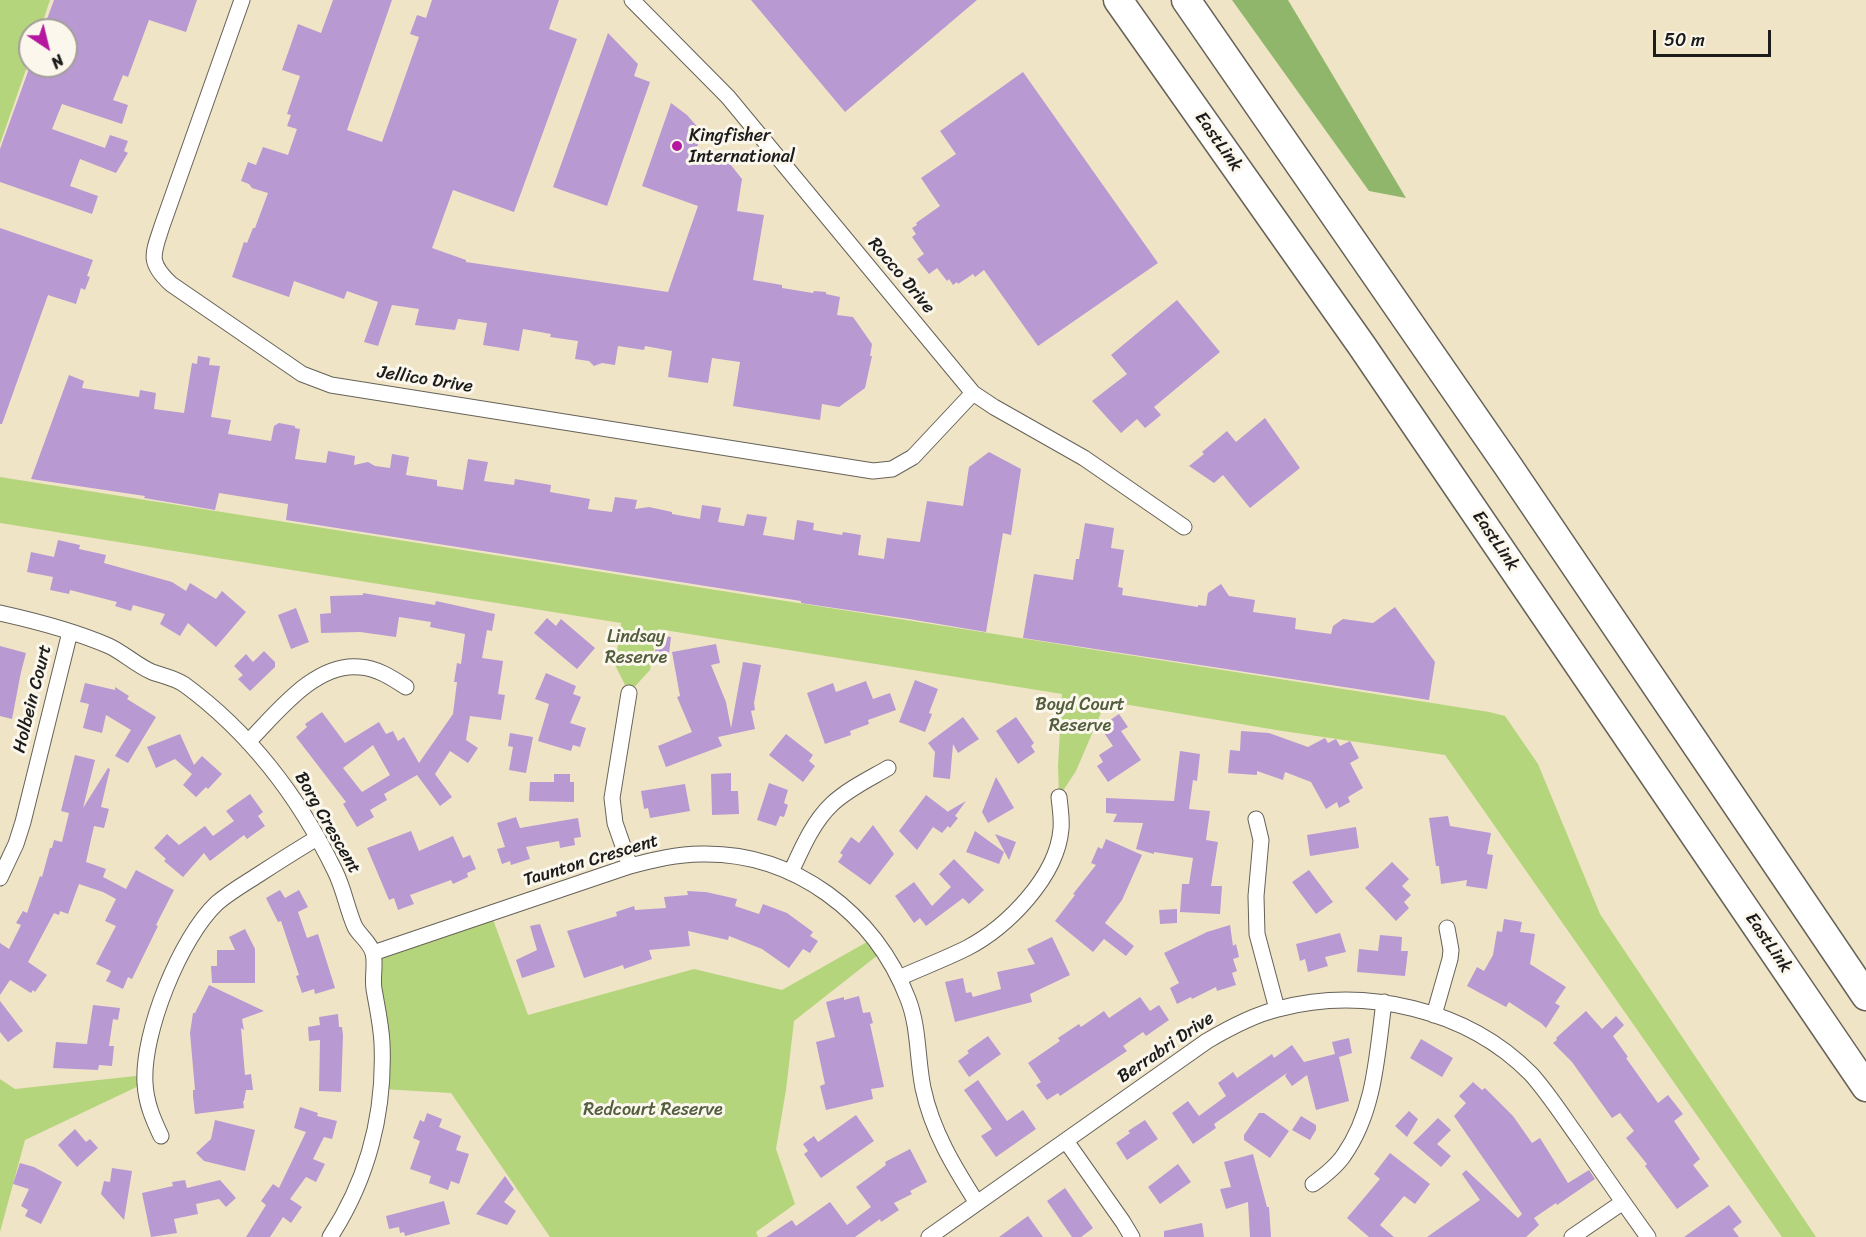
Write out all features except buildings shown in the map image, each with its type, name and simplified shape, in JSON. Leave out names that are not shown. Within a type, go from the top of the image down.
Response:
[{"type":"highway","name":"EastLink","points":[[1118,0],[1362,346],[1866,1087]]},
{"type":"highway","points":[[1186,0],[1508,466],[1866,996]]},
{"type":"street","name":"Jellico Drive","points":[[242,0],[162,226],[154,256],[155,267],[171,284],[302,374],[331,385],[873,471],[892,469],[913,457],[973,393]]},
{"type":"street","name":"Rocco Drive","points":[[632,0],[728,97],[973,393],[1084,458],[1184,527]]},
{"type":"street","name":"Borg Crescent","points":[[0,613],[69,632],[111,647],[150,671],[184,684],[232,725],[282,783],[317,838],[342,887],[354,925],[373,953]]},
{"type":"street","name":"Holbein Court","points":[[0,878],[16,844],[23,822],[69,632]]},
{"type":"street","points":[[248,742],[301,689],[327,673],[359,666],[386,674],[406,687]]},
{"type":"street","points":[[628,693],[612,798],[615,823],[630,866]]},
{"type":"street","points":[[791,872],[813,828],[826,811],[848,792],[888,768]]},
{"type":"street","points":[[899,978],[980,940],[1004,922],[1027,898],[1049,866],[1059,841],[1062,827],[1059,797]]},
{"type":"street","points":[[1256,819],[1261,840],[1256,896],[1257,934],[1276,1009]]},
{"type":"street","points":[[161,1136],[148,1105],[145,1083],[146,1067],[155,1019],[186,946],[205,918],[230,892],[317,838]]},
{"type":"street","name":"Taunton Crescent","points":[[373,953],[630,866],[668,857],[714,854],[751,859],[791,872],[822,890],[857,918],[877,942],[899,978],[914,1017],[923,1088],[933,1121],[947,1154],[977,1203]]},
{"type":"street","points":[[1434,1015],[1450,959],[1451,950],[1447,928]]},
{"type":"street","points":[[330,1237],[352,1199],[367,1164],[379,1110],[382,1041],[373,983],[373,953]]},
{"type":"street","name":"Berrabri Drive","points":[[929,1237],[1207,1041],[1235,1025],[1276,1009],[1337,1000],[1384,1002],[1409,1007],[1467,1029],[1500,1048],[1532,1076],[1553,1101],[1648,1237]]},
{"type":"street","points":[[1313,1185],[1344,1156],[1365,1111],[1374,1080],[1384,1002]]},
{"type":"street","points":[[1066,1141],[1132,1237]]},
{"type":"street","points":[[1572,1237],[1623,1202]]},
{"type":"green space","points":[[0,0],[50,0],[44,18],[18,18],[18,78],[23,78],[0,144]]},
{"type":"green space","points":[[1232,0],[1288,0],[1406,198],[1369,191]]},
{"type":"green space","points":[[0,477],[1505,716],[1538,764],[1600,914],[1816,1237],[1782,1237],[1445,755],[1276,730],[1106,701],[1076,771],[1059,797],[1058,766],[1062,694],[658,629],[650,670],[629,693],[615,665],[621,623],[0,523]]},
{"type":"green space","name":"Redcourt Reserve","points":[[491,914],[528,1015],[694,969],[782,990],[874,938],[883,951],[794,1021],[776,1149],[795,1204],[756,1232],[758,1237],[550,1237],[451,1093],[381,1089],[374,961]]},
{"type":"green space","points":[[145,1075],[145,1083],[25,1140],[0,1232],[0,1079],[15,1089]]},
{"type":"place","name":"Kingfisher International","points":[[677,146]]},
{"type":"park label","name":"Lindsay Reserve","points":[[636,647]]},
{"type":"park label","name":"Boyd Court Reserve","points":[[1080,715]]}]
